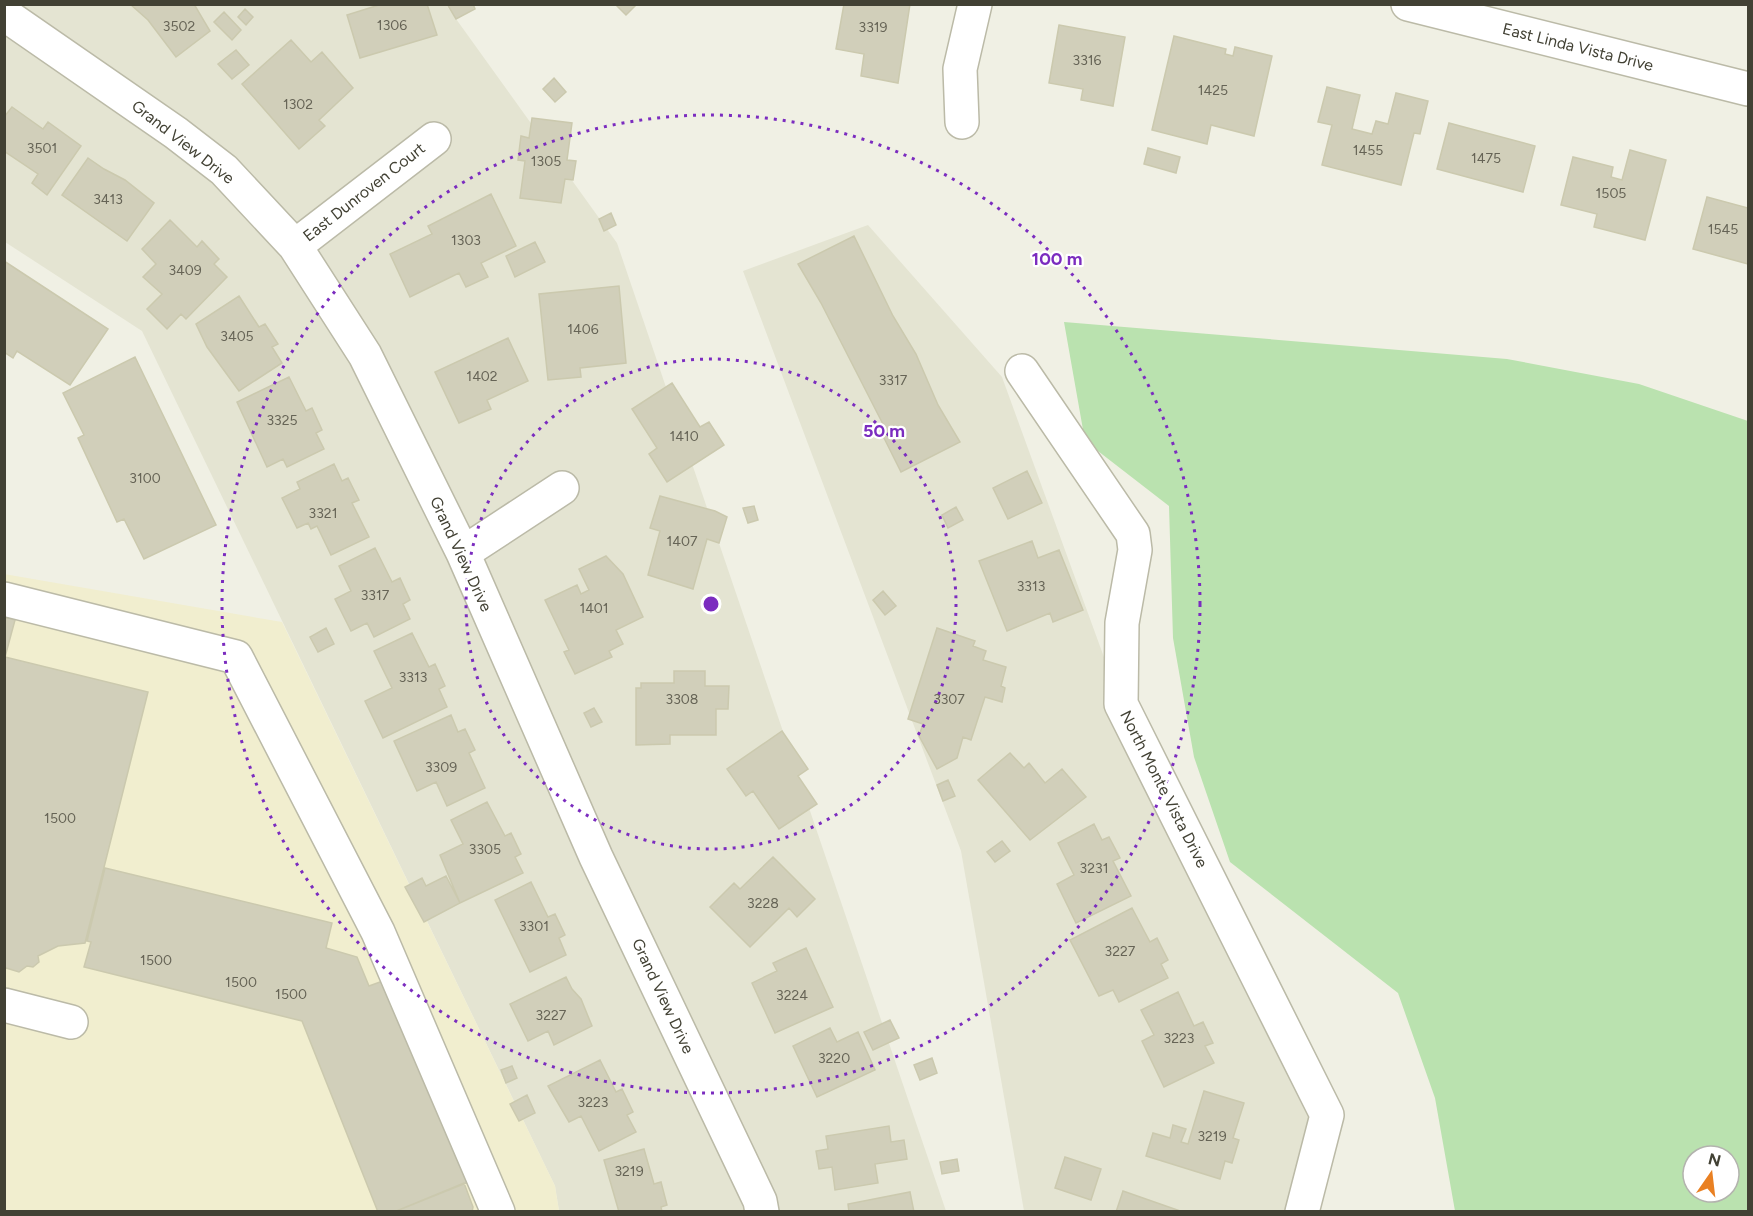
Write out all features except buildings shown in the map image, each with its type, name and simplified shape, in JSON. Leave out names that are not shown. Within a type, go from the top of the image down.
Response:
[{"type":"street","points":[[962,122],[960,69],[975,4]]},
{"type":"street","name":"East Linda Vista Drive","points":[[1408,4],[1749,89]]},
{"type":"street","name":"Grand View Drive","points":[[4,14],[176,133],[224,170],[295,246],[365,355],[463,553],[596,857],[760,1201],[762,1212]]},
{"type":"street","name":"East Dunroven Court","points":[[295,246],[434,139]]},
{"type":"street","name":"North Monte Vista Drive","points":[[1022,371],[1133,534],[1135,550],[1122,623],[1121,704],[1327,1115],[1302,1212]]},
{"type":"street","points":[[463,553],[562,488]]},
{"type":"street","points":[[4,599],[236,657],[378,932],[498,1212]]},
{"type":"street","points":[[4,1005],[71,1022]]},
{"type":"shaded area","points":[[4,5],[446,5],[617,243],[946,1211],[559,1211],[555,1186],[142,331],[5,242]]},
{"type":"shaded area","points":[[868,225],[1002,377],[1121,704],[1327,1115],[1302,1211],[1024,1211],[961,851],[743,271]]},
{"type":"shaded area","points":[[4,574],[282,622],[555,1186],[559,1211],[5,1211]]},
{"type":"green space","points":[[1064,322],[1507,359],[1639,384],[1748,421],[1748,1211],[1455,1211],[1435,1098],[1398,993],[1230,862],[1194,757],[1173,638],[1169,506],[1085,441]]}]
